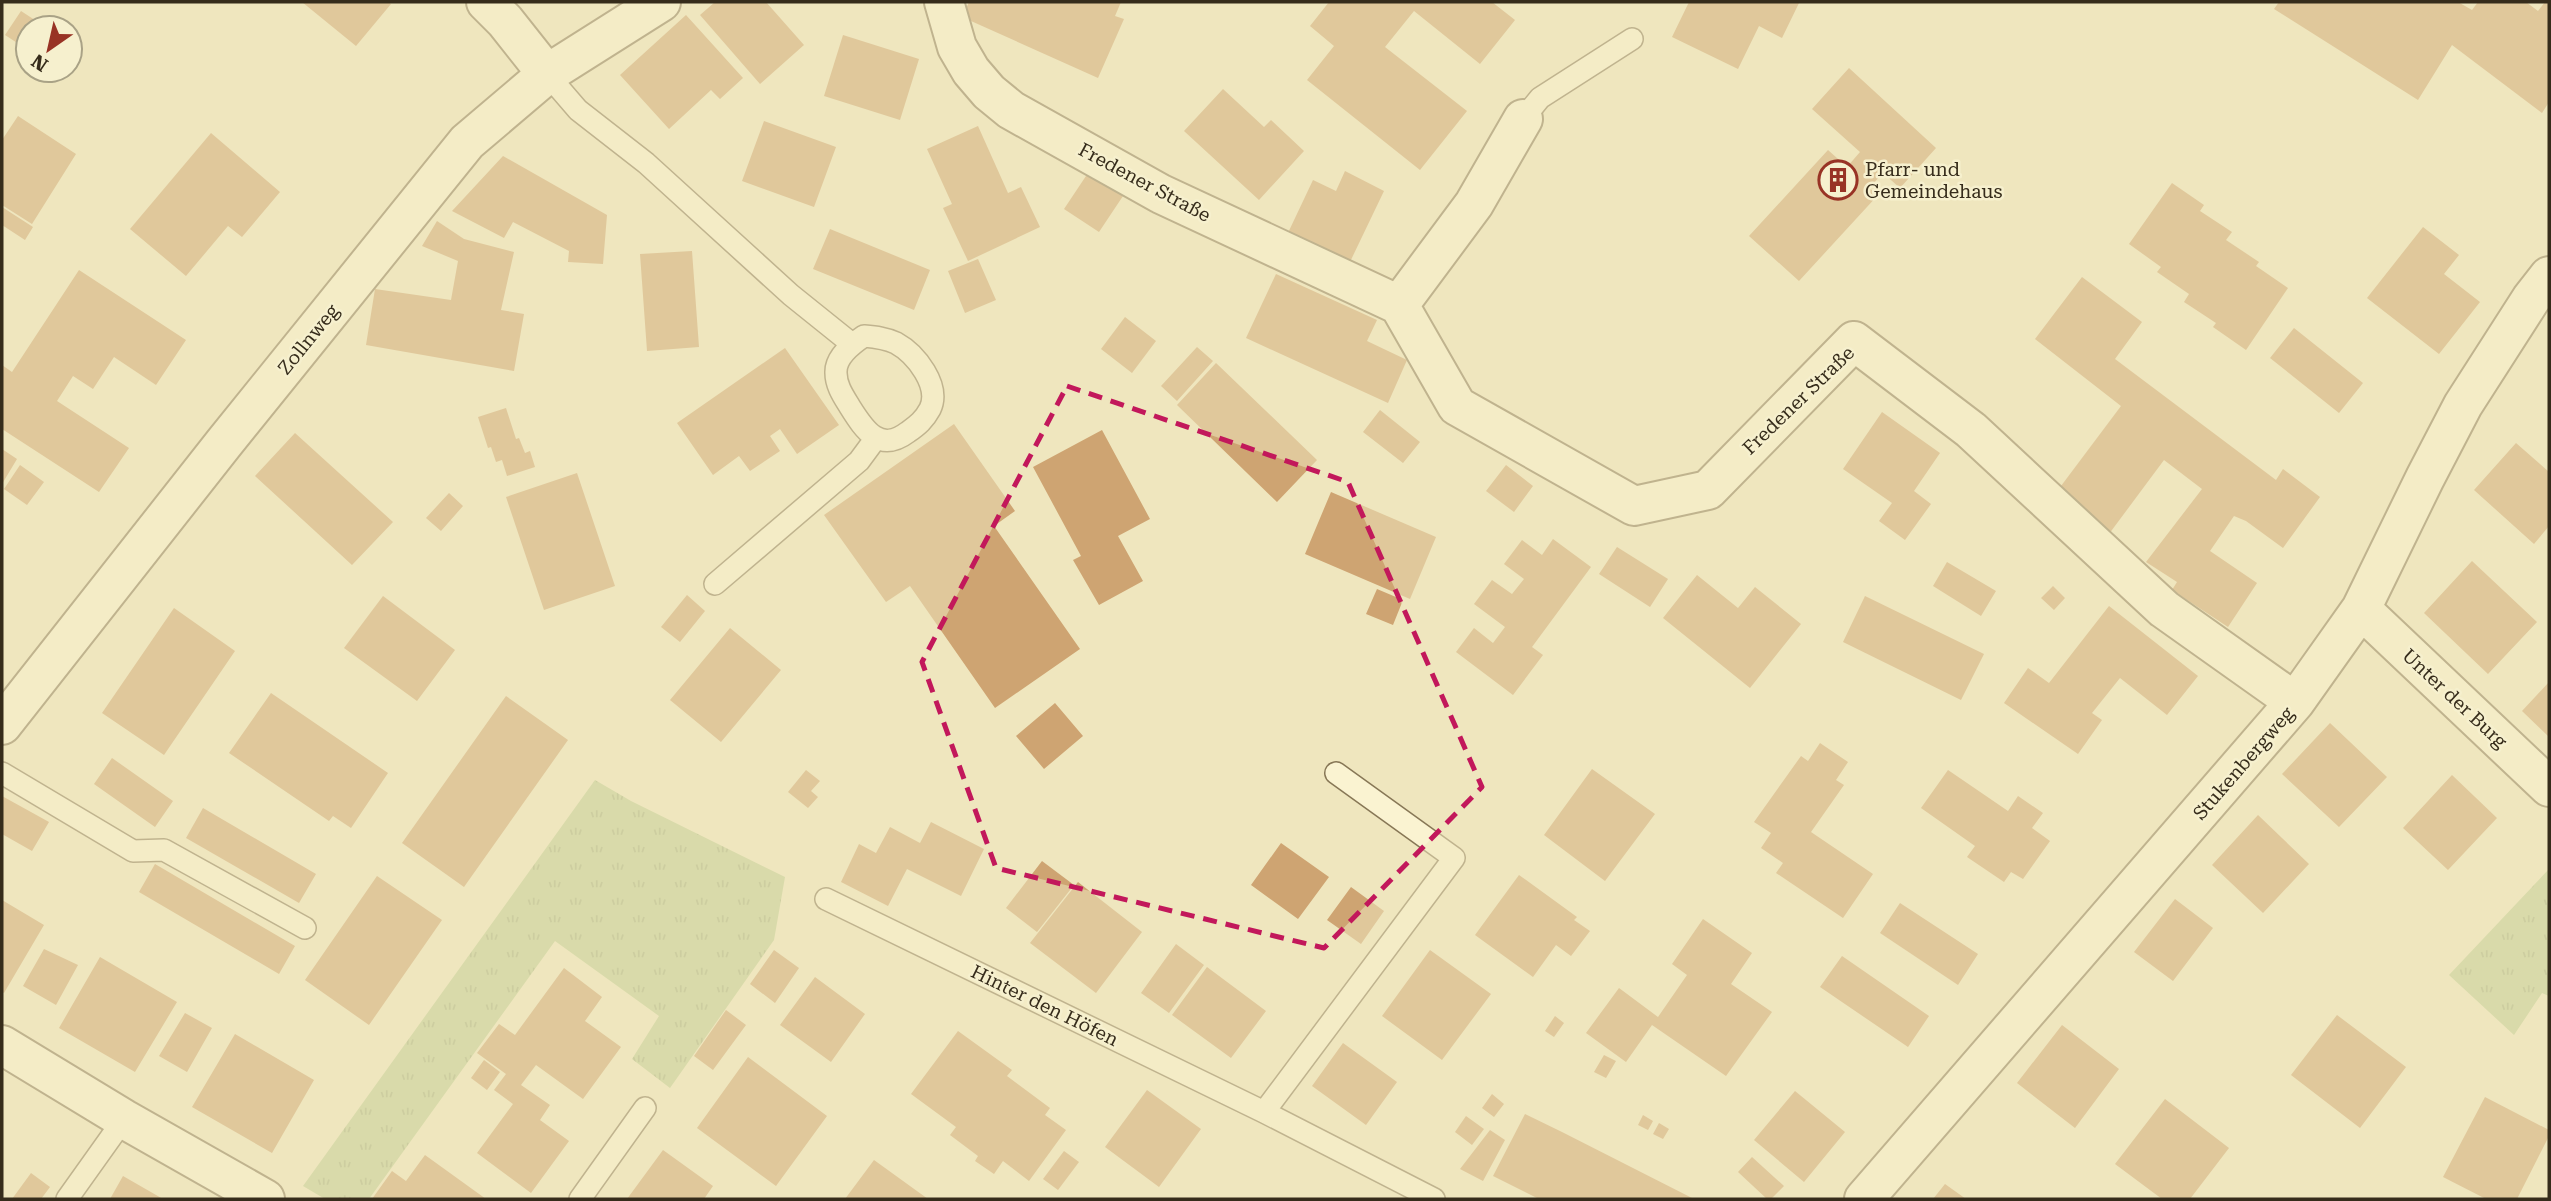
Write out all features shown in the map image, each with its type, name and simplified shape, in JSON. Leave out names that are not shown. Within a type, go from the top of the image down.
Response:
[{"type":"street","points":[[486,2],[505,21],[547,74]]},
{"type":"street","name":"Zollnweg","points":[[2,725],[224,443],[467,142],[547,74],[661,2]]},
{"type":"street","name":"Fredener Straße","points":[[944,2],[957,47],[971,71],[989,92],[1011,110],[1161,194],[1399,305],[1457,406],[1634,506],[1708,490],[1854,341],[1971,430],[2164,610],[2295,702]]},
{"type":"street","points":[[1399,305],[1474,204],[1523,119]]},
{"type":"street","name":"Stukenbergweg","points":[[1864,1199],[2295,702],[2361,609],[2463,405],[2549,275]]},
{"type":"street","name":"Unter der Burg","points":[[2361,609],[2549,787]]},
{"type":"street","points":[[2,1045],[124,1119],[265,1199]]},
{"type":"lane","points":[[1523,119],[1541,98],[1632,39]]},
{"type":"lane","points":[[547,74],[578,110],[646,163],[792,295],[852,344]]},
{"type":"lane","points":[[864,337],[878,337],[896,343],[914,358],[931,385],[933,402],[925,420],[899,439],[887,441],[876,438],[863,427],[840,391],[835,371],[841,357],[852,344],[864,337]]},
{"type":"lane","points":[[715,584],[859,461],[876,438]]},
{"type":"lane","points":[[2,773],[133,851],[164,850],[305,928]]},
{"type":"lane","points":[[1264,1112],[1454,858],[1336,773]]},
{"type":"lane","name":"Hinter den Höfen","points":[[826,899],[1264,1112],[1434,1199]]},
{"type":"lane","points":[[580,1199],[645,1108]]},
{"type":"lane","points":[[67,1199],[124,1119]]},
{"type":"highlighted area","points":[[1067,386],[1348,482],[1482,787],[1324,948],[996,868],[922,662]]},
{"type":"green space","points":[[595,780],[631,801],[785,877],[774,940],[670,1088],[632,1059],[659,1016],[555,941],[369,1199],[325,1199],[303,1186]]},
{"type":"green space","points":[[2549,869],[2549,996],[2542,993],[2514,1035],[2449,975]]},
{"type":"building","points":[[302,2],[388,2],[391,4],[356,46]]},
{"type":"building","points":[[715,2],[766,2],[804,45],[760,84],[700,15]]},
{"type":"building","points":[[969,2],[1121,2],[1115,16],[1124,19],[1098,78],[962,17]]},
{"type":"building","points":[[1329,2],[1492,2],[1515,20],[1480,64],[1414,11],[1385,47],[1467,111],[1420,170],[1307,80],[1334,46],[1310,26]]},
{"type":"building","points":[[1689,2],[1799,3],[1782,38],[1759,26],[1738,69],[1672,37]]},
{"type":"building","points":[[2279,2],[2458,2],[2472,10],[2478,2],[2526,2],[2538,11],[2545,2],[2549,2],[2549,102],[2542,113],[2452,45],[2418,100],[2274,9]]},
{"type":"building","points":[[686,15],[743,78],[720,99],[711,90],[669,129],[620,75]]},
{"type":"building","points":[[14,22],[14,41],[5,35]]},
{"type":"building","points":[[843,35],[919,59],[900,120],[824,96]]},
{"type":"building","name":"Pfarr- und Gemeindehaus","points":[[1849,68],[1936,148],[1900,188],[1883,173],[1869,188],[1878,195],[1799,281],[1749,236],[1828,150],[1847,167],[1860,152],[1812,109]]},
{"type":"building","points":[[1223,89],[1264,127],[1271,120],[1304,151],[1259,200],[1184,131]]},
{"type":"building","points":[[18,116],[76,154],[32,224],[2,205],[2,140]]},
{"type":"building","points":[[764,121],[836,147],[814,207],[742,181]]},
{"type":"building","points":[[978,126],[1008,193],[1021,187],[1040,227],[968,261],[943,208],[952,204],[927,149]]},
{"type":"building","points":[[211,133],[280,192],[242,237],[228,226],[186,276],[130,229]]},
{"type":"building","points":[[503,156],[607,215],[603,264],[568,262],[569,251],[513,222],[504,238],[452,211]]},
{"type":"building","points":[[1345,171],[1384,191],[1349,264],[1287,235],[1313,180],[1336,191]]},
{"type":"building","points":[[1088,173],[1123,196],[1099,232],[1064,209]]},
{"type":"building","points":[[2172,183],[2204,205],[2200,211],[2232,232],[2226,240],[2259,262],[2256,266],[2288,288],[2246,350],[2213,327],[2216,323],[2184,302],[2189,294],[2157,272],[2161,267],[2129,244]]},
{"type":"building","points":[[2,207],[33,227],[25,240],[2,225]]},
{"type":"building","points":[[437,221],[464,239],[514,252],[501,310],[524,314],[514,371],[366,345],[375,289],[451,300],[458,261],[422,246]]},
{"type":"building","points":[[2423,227],[2459,255],[2444,274],[2480,302],[2439,354],[2367,298]]},
{"type":"building","points":[[830,229],[930,270],[914,310],[813,269]]},
{"type":"building","points":[[692,251],[699,347],[647,351],[640,254]]},
{"type":"building","points":[[978,259],[996,300],[965,313],[948,271]]},
{"type":"building","points":[[79,270],[186,340],[156,385],[114,357],[93,389],[73,376],[57,401],[129,448],[99,492],[2,429],[2,365],[12,372]]},
{"type":"building","points":[[1276,274],[1377,320],[1367,341],[1407,360],[1388,403],[1246,338]]},
{"type":"building","points":[[2082,277],[2142,322],[2115,359],[2276,480],[2283,469],[2320,497],[2283,548],[2246,521],[2234,516],[2210,551],[2257,583],[2228,627],[2172,590],[2177,582],[2146,562],[2202,489],[2164,460],[2109,534],[2055,494],[2121,406],[2035,339]]},
{"type":"building","points":[[1125,317],[1156,341],[1132,373],[1101,349]]},
{"type":"building","points":[[2294,328],[2363,383],[2339,413],[2270,358]]},
{"type":"building","points":[[1197,347],[1213,361],[1177,401],[1161,386]]},
{"type":"building","points":[[785,348],[839,425],[797,454],[780,429],[770,436],[780,451],[750,471],[739,456],[713,475],[677,423]]},
{"type":"building","points":[[1216,363],[1317,460],[1277,502],[1177,405]]},
{"type":"building","points":[[506,408],[516,439],[519,438],[525,453],[530,451],[535,467],[507,476],[502,460],[496,462],[491,447],[488,448],[478,417]]},
{"type":"building","points":[[1380,410],[1420,442],[1403,463],[1363,432]]},
{"type":"building","points":[[1882,412],[1940,453],[1914,491],[1931,504],[1905,540],[1879,521],[1892,503],[1843,469]]},
{"type":"building","points":[[954,424],[1015,511],[994,526],[1080,649],[995,708],[910,586],[886,602],[824,515]]},
{"type":"building","points":[[1102,430],[1150,519],[1118,536],[1143,581],[1099,605],[1073,560],[1081,556],[1033,467]]},
{"type":"building","points":[[295,433],[393,522],[352,565],[255,476]]},
{"type":"building","points":[[2516,443],[2549,472],[2549,526],[2534,544],[2474,490]]},
{"type":"building","points":[[2,449],[17,459],[2,484]]},
{"type":"building","points":[[20,465],[44,482],[27,505],[4,489]]},
{"type":"building","points":[[1506,465],[1533,486],[1514,512],[1486,491]]},
{"type":"building","points":[[577,473],[615,586],[544,610],[506,497]]},
{"type":"building","points":[[1331,492],[1436,537],[1410,599],[1305,554]]},
{"type":"building","points":[[449,493],[463,506],[441,531],[426,518]]},
{"type":"building","points":[[1553,539],[1591,567],[1532,647],[1543,655],[1513,695],[1456,652],[1474,628],[1493,643],[1505,627],[1474,604],[1492,580],[1512,594],[1524,579],[1504,564],[1522,540],[1542,555]]},
{"type":"building","points":[[1617,547],[1668,579],[1650,607],[1599,574]]},
{"type":"building","points":[[2472,561],[2537,622],[2488,674],[2424,613]]},
{"type":"building","points":[[1947,562],[1996,591],[1981,616],[1933,586]]},
{"type":"building","points":[[1697,575],[1738,608],[1755,587],[1801,624],[1750,688],[1663,618]]},
{"type":"building","points":[[2053,586],[2065,598],[2054,610],[2041,598]]},
{"type":"building","points":[[1377,589],[1403,600],[1393,625],[1366,614]]},
{"type":"building","points":[[687,595],[705,611],[680,642],[661,627]]},
{"type":"building","points":[[383,596],[455,650],[417,701],[344,648]]},
{"type":"building","points":[[1865,596],[1984,654],[1961,700],[1843,642]]},
{"type":"building","points":[[2109,606],[2198,676],[2167,715],[2120,678],[2092,713],[2102,720],[2078,754],[2004,703],[2028,668],[2049,683]]},
{"type":"building","points":[[174,608],[235,651],[164,755],[102,713]]},
{"type":"building","points":[[730,628],[781,670],[721,742],[670,700]]},
{"type":"building","points":[[2549,682],[2549,737],[2522,711]]},
{"type":"building","points":[[271,693],[388,773],[351,828],[333,816],[329,821],[229,753]]},
{"type":"building","points":[[506,696],[568,740],[464,887],[402,843]]},
{"type":"building","points":[[1055,703],[1083,736],[1044,769],[1016,736]]},
{"type":"building","points":[[2330,723],[2387,777],[2339,827],[2282,774]]},
{"type":"building","points":[[1820,743],[1848,762],[1836,780],[1844,785],[1811,832],[1873,874],[1843,918],[1776,873],[1783,863],[1761,848],[1771,833],[1754,822],[1801,756],[1808,761]]},
{"type":"building","points":[[112,758],[173,801],[155,827],[94,784]]},
{"type":"building","points":[[1592,769],[1655,814],[1605,881],[1544,835]]},
{"type":"building","points":[[806,770],[820,781],[811,791],[818,797],[808,808],[788,792]]},
{"type":"building","points":[[1948,770],[2008,811],[2018,796],[2043,813],[2032,828],[2050,841],[2023,879],[2011,872],[2004,882],[1967,857],[1975,846],[1921,808]]},
{"type":"building","points":[[2452,775],[2497,818],[2448,870],[2403,828]]},
{"type":"building","points":[[2,796],[49,822],[32,851],[2,834]]},
{"type":"building","points":[[203,808],[316,874],[299,903],[186,838]]},
{"type":"building","points":[[2258,815],[2309,864],[2263,913],[2212,865]]},
{"type":"building","points":[[931,822],[984,849],[961,896],[907,869],[888,906],[841,882],[859,844],[876,853],[890,827],[920,843]]},
{"type":"building","points":[[1281,843],[1329,877],[1298,919],[1251,885]]},
{"type":"building","points":[[1042,861],[1074,885],[1037,932],[1006,908]]},
{"type":"building","points":[[155,864],[295,946],[279,974],[139,892]]},
{"type":"building","points":[[1519,875],[1577,917],[1574,920],[1590,931],[1571,956],[1556,945],[1533,977],[1475,935]]},
{"type":"building","points":[[377,876],[442,920],[369,1025],[305,980]]},
{"type":"building","points":[[1078,882],[1142,932],[1096,993],[1030,943]]},
{"type":"building","points":[[1351,887],[1384,911],[1361,944],[1327,920]]},
{"type":"building","points":[[2175,899],[2213,928],[2173,981],[2134,952]]},
{"type":"building","points":[[2,900],[44,925],[4,993],[2,992]]},
{"type":"building","points":[[1900,903],[1978,954],[1958,985],[1880,933]]},
{"type":"building","points":[[1703,919],[1752,953],[1731,984],[1772,1012],[1726,1076],[1652,1025],[1626,1062],[1586,1033],[1619,988],[1658,1017],[1687,975],[1672,964]]},
{"type":"building","points":[[1176,944],[1204,965],[1169,1013],[1141,993]]},
{"type":"building","points":[[44,949],[78,965],[56,1005],[23,986]]},
{"type":"building","points":[[774,950],[799,968],[775,1003],[750,984]]},
{"type":"building","points":[[1430,950],[1491,994],[1442,1060],[1382,1016]]},
{"type":"building","points":[[1842,956],[1929,1016],[1908,1047],[1820,987]]},
{"type":"building","points":[[100,957],[177,1002],[135,1072],[59,1028]]},
{"type":"building","points":[[1207,967],[1266,1011],[1231,1058],[1172,1015]]},
{"type":"building","points":[[564,968],[602,997],[585,1021],[621,1047],[583,1099],[536,1065],[521,1085],[550,1105],[540,1120],[569,1141],[531,1193],[477,1153],[513,1104],[494,1090],[506,1074],[477,1053],[499,1024],[515,1035]]},
{"type":"building","points":[[815,977],[865,1014],[831,1062],[780,1025]]},
{"type":"building","points":[[726,1010],[746,1025],[713,1070],[694,1056]]},
{"type":"building","points":[[185,1013],[212,1028],[187,1072],[159,1056]]},
{"type":"building","points":[[2337,1015],[2406,1067],[2360,1128],[2291,1075]]},
{"type":"building","points":[[1555,1016],[1564,1023],[1554,1037],[1545,1031]]},
{"type":"building","points":[[2062,1025],[2119,1069],[2075,1128],[2017,1083]]},
{"type":"building","points":[[958,1031],[1012,1070],[1007,1076],[1050,1108],[1045,1115],[1066,1130],[1029,1181],[1003,1161],[994,1174],[975,1161],[978,1156],[950,1135],[956,1127],[911,1094]]},
{"type":"building","points":[[235,1034],[314,1080],[272,1153],[192,1107]]},
{"type":"building","points":[[1343,1043],[1397,1082],[1366,1125],[1312,1086]]},
{"type":"building","points":[[1604,1055],[1616,1061],[1606,1078],[1594,1072]]},
{"type":"building","points":[[748,1057],[827,1116],[776,1186],[697,1128]]},
{"type":"building","points":[[484,1060],[500,1072],[487,1090],[471,1078]]},
{"type":"building","points":[[1147,1090],[1201,1129],[1159,1187],[1105,1147]]},
{"type":"building","points":[[1795,1091],[1845,1132],[1804,1182],[1754,1140]]},
{"type":"building","points":[[1492,1094],[1504,1104],[1494,1117],[1482,1108]]},
{"type":"building","points":[[2485,1097],[2549,1130],[2549,1136],[2517,1199],[2486,1199],[2443,1177]]},
{"type":"building","points":[[2165,1099],[2229,1148],[2190,1199],[2162,1199],[2115,1164]]},
{"type":"building","points":[[1525,1114],[1694,1199],[1539,1199],[1493,1176]]},
{"type":"building","points":[[1643,1115],[1653,1121],[1648,1130],[1638,1125]]},
{"type":"building","points":[[1466,1116],[1484,1129],[1472,1145],[1455,1132]]},
{"type":"building","points":[[1659,1123],[1669,1129],[1663,1139],[1653,1134]]},
{"type":"building","points":[[1490,1130],[1505,1140],[1483,1181],[1460,1169]]},
{"type":"building","points":[[663,1150],[713,1186],[704,1199],[627,1199]]},
{"type":"building","points":[[1064,1151],[1079,1162],[1058,1190],[1043,1179]]},
{"type":"building","points":[[425,1155],[486,1199],[372,1199],[392,1171],[406,1181]]},
{"type":"building","points":[[1752,1157],[1784,1186],[1771,1199],[1767,1199],[1738,1172]]},
{"type":"building","points":[[874,1160],[928,1199],[845,1199]]},
{"type":"building","points":[[31,1173],[50,1187],[41,1199],[12,1199]]},
{"type":"building","points":[[123,1176],[163,1199],[110,1199]]},
{"type":"building","points":[[1945,1184],[1966,1199],[1933,1199]]},
{"type":"place","name":"Pfarr- und Gemeindehaus","points":[[1838,180]]}]
